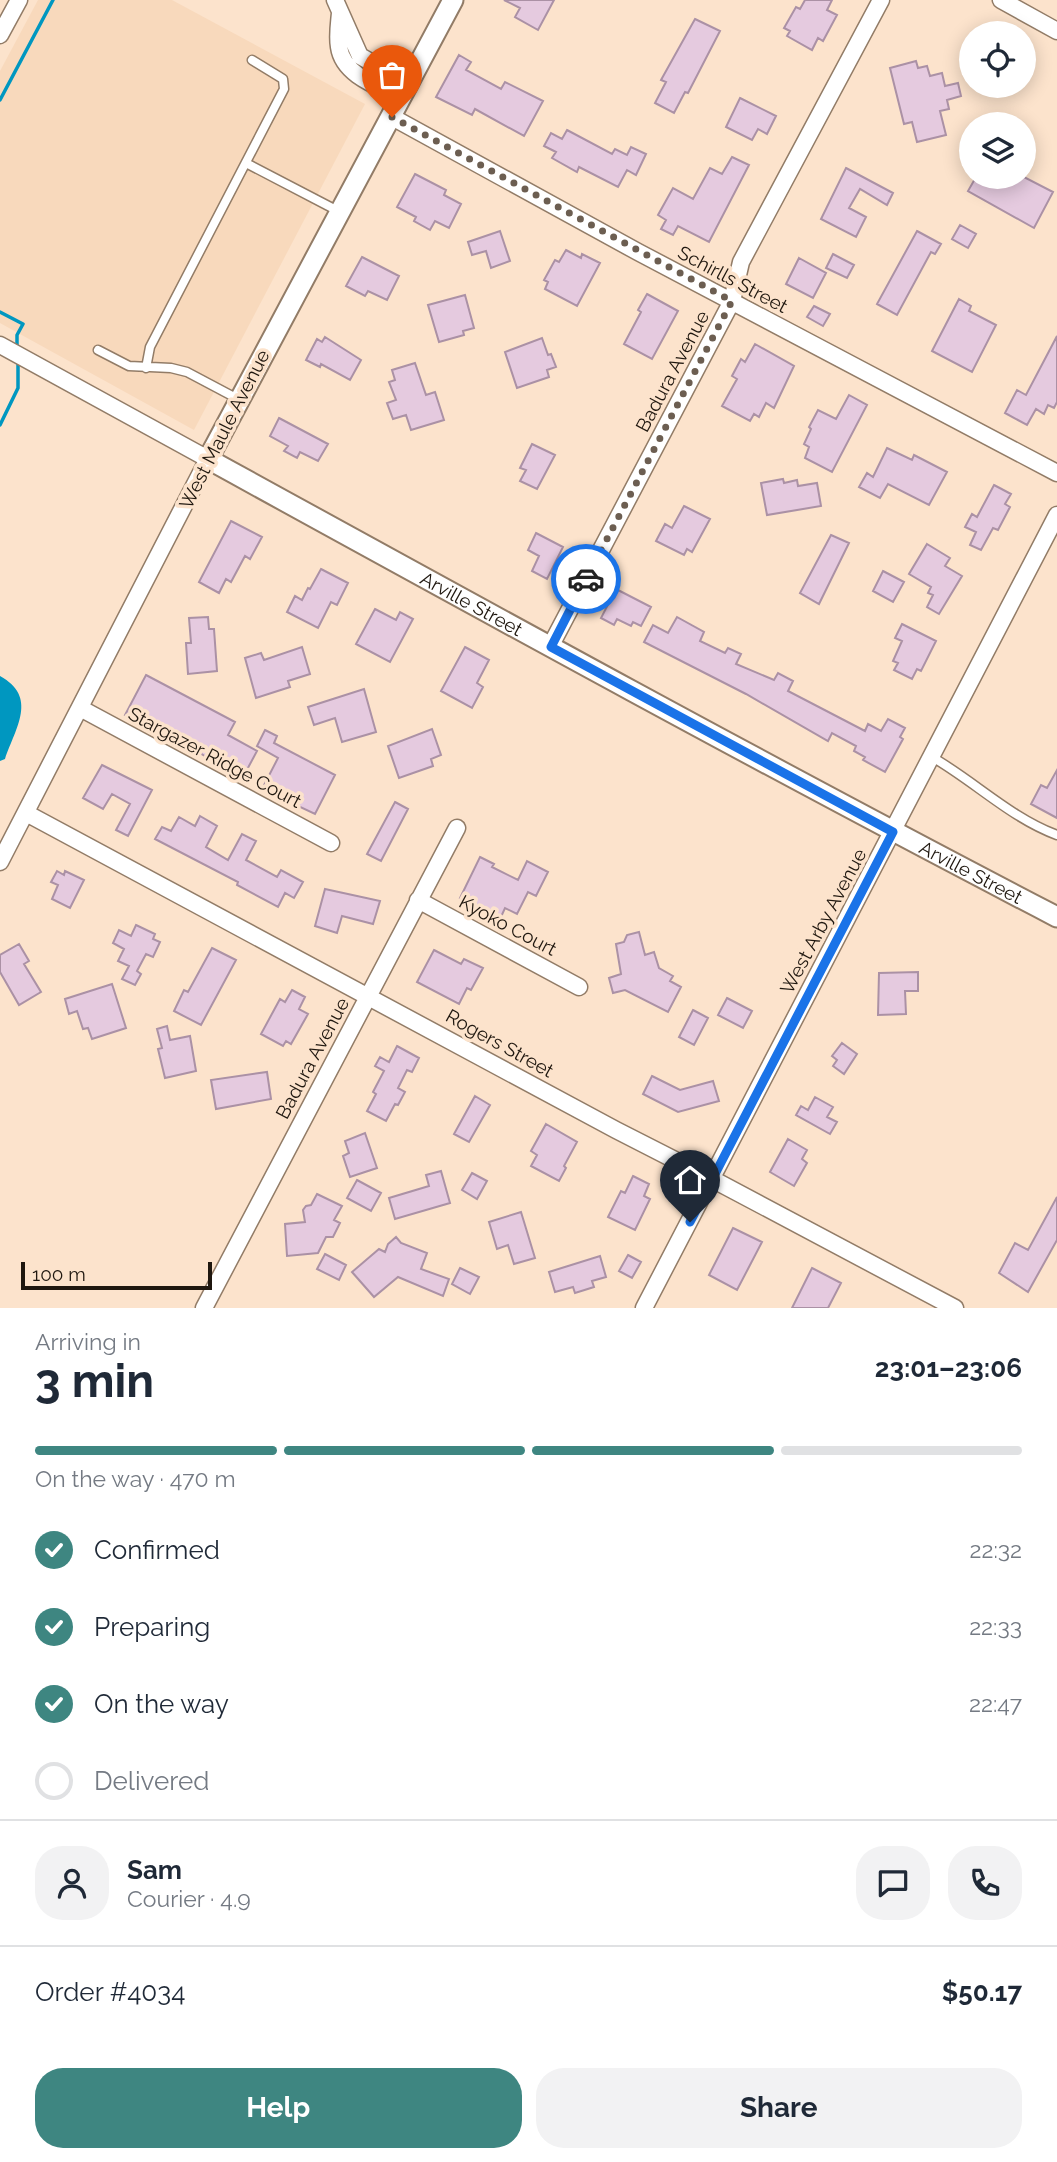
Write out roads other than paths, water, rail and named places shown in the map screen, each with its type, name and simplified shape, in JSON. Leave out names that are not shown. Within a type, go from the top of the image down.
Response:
[{"type":"street","points":[[0,35],[19,0]]},
{"type":"street","name":"West Maule Avenue","points":[[0,862],[239,400],[453,0]]},
{"type":"street","name":"Badura Avenue","points":[[551,647],[732,301],[741,262],[881,0]]},
{"type":"street","points":[[1001,0],[1057,31]]},
{"type":"street","points":[[337,7],[339,51],[406,91]]},
{"type":"street","name":"Schirlls Street","points":[[392,117],[1057,473]]},
{"type":"street","name":"Arville Street","points":[[0,345],[551,647],[893,832],[1057,917]]},
{"type":"street","name":"West Arby Avenue","points":[[644,1308],[1057,515]]},
{"type":"street","name":"Stargazer Ridge Court","points":[[80,708],[331,843]]},
{"type":"street","name":"Rogers Street","points":[[26,813],[616,1130],[955,1308]]},
{"type":"street","name":"Badura Avenue","points":[[204,1308],[457,828]]},
{"type":"street","name":"Kyoko Court","points":[[418,900],[579,987]]},
{"type":"lane","points":[[146,368],[150,347],[285,85],[283,79],[252,60]]},
{"type":"lane","points":[[246,163],[340,212]]},
{"type":"lane","points":[[98,349],[129,366],[172,368],[187,372],[239,400]]},
{"type":"lane","points":[[932,757],[959,772],[1030,822],[1057,835]]},
{"type":"water","points":[[0,676],[12,684],[18,693],[21,713],[5,759],[0,761]]},
{"type":"waterway","points":[[0,100],[53,0]]},
{"type":"waterway","points":[[0,312],[23,324],[17,335],[17,350]]},
{"type":"waterway","points":[[0,425],[18,388],[18,361]]}]
